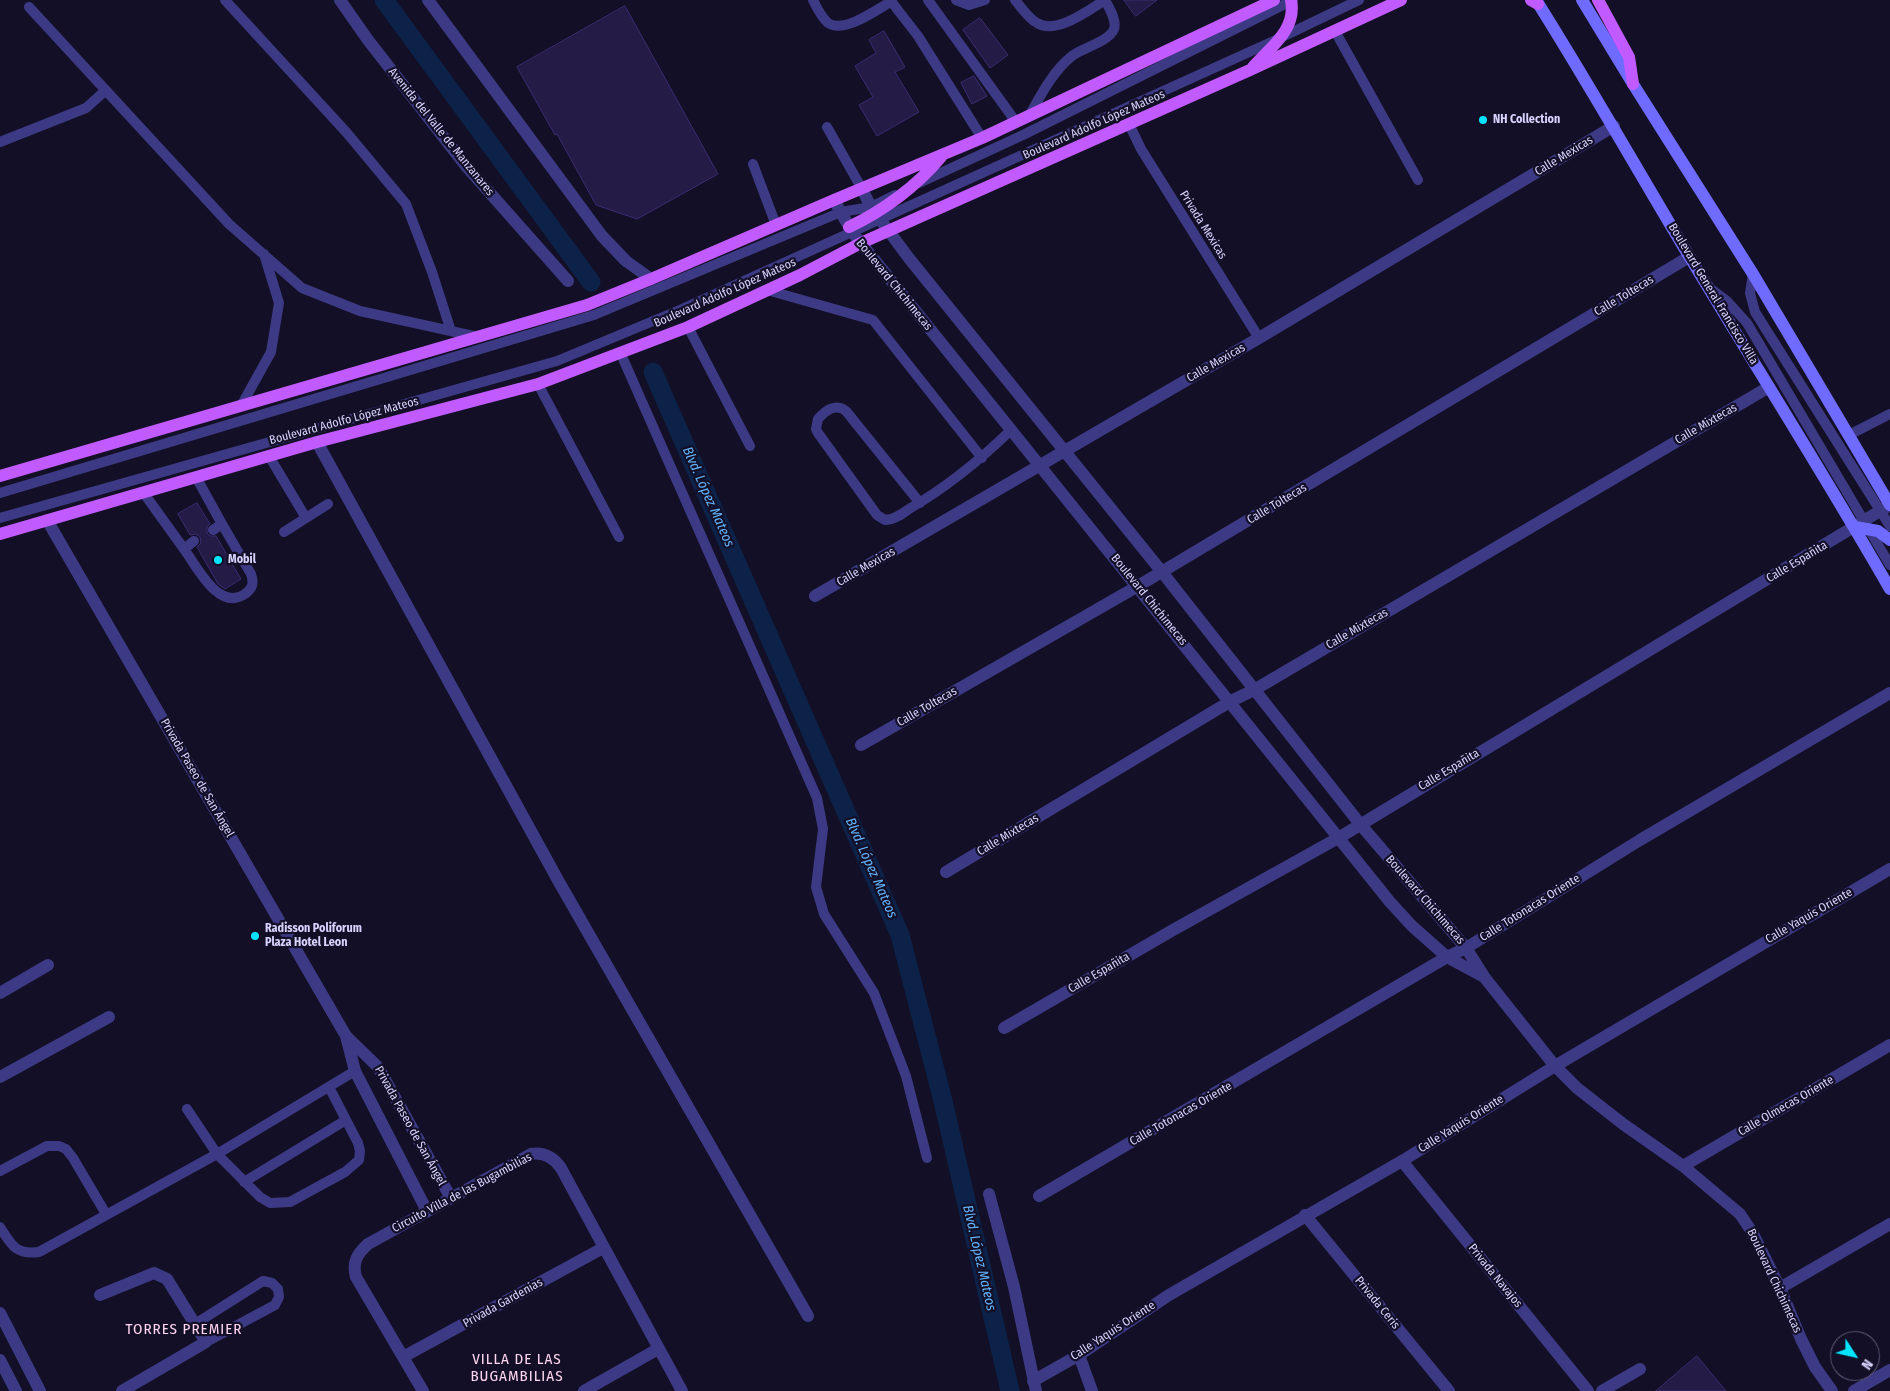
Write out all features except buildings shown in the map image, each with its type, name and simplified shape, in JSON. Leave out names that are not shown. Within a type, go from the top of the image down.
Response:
[{"type":"main road","points":[[0,476],[587,305],[982,138],[1274,0]]},
{"type":"main road","points":[[1250,70],[1287,30],[1292,20],[1292,0]]},
{"type":"main road","name":"Boulevard Adolfo López Mateos","points":[[0,534],[317,442],[538,384],[688,327],[861,243],[1335,32],[1401,0]]},
{"type":"main road","points":[[1582,0],[1753,274],[1849,435],[1886,508]]},
{"type":"main road","points":[[1598,0],[1629,57],[1633,84]]},
{"type":"main road","name":"Boulevard General Francisco Villa","points":[[1535,1],[1614,126],[1689,257],[1769,387],[1862,526],[1890,589]]},
{"type":"main road","points":[[851,229],[876,213],[930,171],[944,153]]},
{"type":"main road","points":[[1862,526],[1878,531],[1890,540]]},
{"type":"street","name":"Avenida del Valle de Manzanares","points":[[340,0],[368,40],[466,166],[568,281]]},
{"type":"street","points":[[428,0],[602,236],[626,261],[651,279]]},
{"type":"street","name":"Calle Mexicas","points":[[815,596],[1065,452],[1614,126]]},
{"type":"street","name":"Boulevard Chichimecas","points":[[862,189],[888,232],[1162,572],[1360,824],[1466,948],[1485,978],[1555,1066],[1577,1088],[1622,1124],[1683,1166],[1740,1214],[1752,1232],[1780,1288],[1812,1360],[1832,1391]]},
{"type":"street","name":"Boulevard Chichimecas","points":[[834,200],[861,243],[1412,926],[1448,958],[1485,978]]},
{"type":"street","name":"Calle Toltecas","points":[[861,745],[1162,572],[1689,257]]},
{"type":"street","name":"Calle Mixtecas","points":[[946,872],[1231,701],[1254,690],[1769,387]]},
{"type":"street","points":[[317,442],[564,891],[808,1316]]},
{"type":"street","name":"Calle Españita","points":[[1004,1028],[1173,930],[1340,837],[1862,526],[1886,508]]},
{"type":"street","name":"Privada Paseo de San Ángel","points":[[47,520],[346,1036],[355,1071],[427,1211]]},
{"type":"street","name":"Calle Totonacas Oriente","points":[[1039,1196],[1466,948],[1640,840],[1890,693]]},
{"type":"street","name":"Calle Yaquis Oriente","points":[[1034,1386],[1169,1295],[1305,1215],[1402,1161],[1555,1066],[1890,869]]},
{"type":"street","points":[[0,993],[48,965]]},
{"type":"street","points":[[0,1077],[109,1017]]},
{"type":"street","name":"Privada Paseo de San Ángel","points":[[346,1036],[378,1067],[451,1198]]},
{"type":"street","name":"Calle Olmecas Oriente","points":[[1683,1166],[1890,1045]]},
{"type":"street","name":"Circuito Villa de las Bugambilias","points":[[423,1391],[356,1277],[354,1268],[355,1258],[368,1244],[531,1154],[538,1153],[544,1154],[561,1168],[682,1391]]},
{"type":"street","name":"Privada Navajos","points":[[1402,1161],[1588,1391]]},
{"type":"street","points":[[989,1194],[1014,1287],[1034,1386]]},
{"type":"street","name":"Privada Ceris","points":[[1305,1215],[1449,1391]]},
{"type":"street","points":[[1780,1288],[1890,1224]]},
{"type":"street","name":"Privada Gardenias","points":[[402,1357],[603,1248]]},
{"type":"street","points":[[100,1295],[154,1273],[159,1274],[167,1279],[206,1342],[122,1391]]},
{"type":"street","points":[[0,1313],[40,1391]]},
{"type":"street","points":[[584,1391],[658,1349]]},
{"type":"street","points":[[1079,1355],[1092,1391]]},
{"type":"street","points":[[0,1360],[16,1391]]},
{"type":"street","points":[[1602,1391],[1640,1369]]},
{"type":"street","points":[[1854,1391],[1890,1370]]},
{"type":"lane","points":[[225,0],[347,133],[406,204],[432,272],[451,331]]},
{"type":"lane","points":[[812,0],[819,13],[828,23],[838,26],[847,26],[891,1],[918,36],[982,138]]},
{"type":"lane","points":[[928,0],[1016,122]]},
{"type":"lane","points":[[956,0],[969,5],[985,0]]},
{"type":"lane","points":[[1015,0],[1034,21],[1047,27],[1060,25],[1105,0],[1114,20],[1114,29],[1109,36],[1074,54],[1065,62],[1055,74],[1029,116]]},
{"type":"lane","points":[[909,188],[1023,135],[1292,0]]},
{"type":"lane","points":[[0,493],[594,315],[841,212],[876,213],[1278,39],[1359,0]]},
{"type":"lane","points":[[29,7],[229,224],[302,288],[360,312],[479,337]]},
{"type":"lane","points":[[1335,32],[1418,180]]},
{"type":"lane","points":[[0,142],[86,108],[106,90]]},
{"type":"lane","name":"Privada Mexicas","points":[[1129,124],[1141,149],[1258,338]]},
{"type":"lane","points":[[827,127],[862,189]]},
{"type":"lane","points":[[752,164],[776,225]]},
{"type":"lane","points":[[0,518],[557,361],[682,309],[851,229]]},
{"type":"lane","points":[[241,406],[271,352],[279,303],[264,253]]},
{"type":"lane","points":[[1753,274],[1750,294],[1756,312],[1886,508],[1890,526]]},
{"type":"lane","points":[[1708,287],[1727,301],[1747,323],[1862,526],[1890,565]]},
{"type":"lane","points":[[767,290],[873,320],[982,458]]},
{"type":"lane","points":[[688,327],[750,446]]},
{"type":"lane","points":[[620,352],[817,798],[823,829],[816,887],[824,914],[874,993],[906,1076],[927,1158]]},
{"type":"lane","points":[[538,384],[619,537]]},
{"type":"lane","points":[[920,503],[846,411],[833,407],[818,419],[816,428],[818,433],[880,518],[890,520],[920,503],[982,458],[1011,430]]},
{"type":"lane","points":[[1849,435],[1890,414]]},
{"type":"lane","points":[[269,456],[306,518]]},
{"type":"lane","points":[[143,492],[216,592],[224,598],[240,597],[252,587],[254,581],[217,527],[196,477]]},
{"type":"lane","points":[[284,532],[328,504]]},
{"type":"lane","points":[[184,548],[194,541]]},
{"type":"lane","points":[[0,1227],[13,1247],[22,1252],[39,1252],[217,1154],[355,1071]]},
{"type":"lane","points":[[187,1109],[217,1154],[244,1182],[260,1198],[270,1203],[280,1204],[290,1202],[345,1172],[360,1160],[358,1143],[329,1087]]},
{"type":"lane","points":[[244,1182],[346,1120]]},
{"type":"lane","points":[[0,1171],[47,1146],[59,1146],[66,1149],[73,1158],[106,1214]]},
{"type":"lane","points":[[195,1324],[263,1281],[272,1283],[278,1289],[279,1297],[275,1305],[206,1342]]},
{"type":"waterway","points":[[384,0],[591,282]]},
{"type":"waterway","name":"Blvd. López Mateos","points":[[653,372],[900,935],[943,1101],[1010,1391]]},
{"type":"place","name":"NH Collection","points":[[1483,120]]},
{"type":"place","name":"Mobil","points":[[218,560]]},
{"type":"place","name":"Radisson Poliforum Plaza Hotel Leon","points":[[255,936]]},
{"type":"district","name":"TORRES PREMIER","points":[[184,1330]]},
{"type":"district","name":"VILLA DE LAS BUGAMBILIAS","points":[[517,1368]]}]
